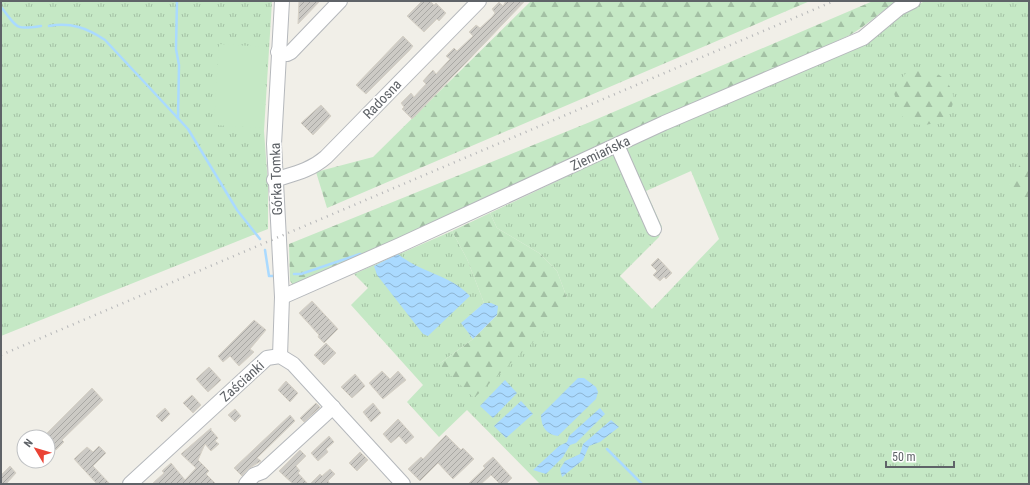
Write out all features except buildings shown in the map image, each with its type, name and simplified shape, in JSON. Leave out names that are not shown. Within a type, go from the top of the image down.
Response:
[{"type":"street","name":"Górka Tomka","points":[[280,356],[282,297],[274,180],[274,144],[282,1]]},
{"type":"street","points":[[278,52],[287,54],[291,52],[340,1]]},
{"type":"street","name":"Radosna","points":[[274,180],[303,172],[316,166],[326,158],[479,1]]},
{"type":"street","name":"Ziemiańska","points":[[282,297],[400,245],[617,145],[863,38],[899,8],[913,1]]},
{"type":"street","points":[[617,145],[654,229]]},
{"type":"street","name":"Zaścianki","points":[[130,484],[267,358],[280,356],[293,364],[400,483]]},
{"type":"street","points":[[246,484],[254,475],[262,472],[333,407]]},
{"type":"green space","points":[[1,1],[272,1],[264,131],[268,185],[268,229],[1,336]]},
{"type":"green space","points":[[531,1],[810,1],[327,208],[316,172],[373,157]]},
{"type":"green space","points":[[873,1],[899,1],[850,35],[294,286],[290,281],[289,244],[590,122]]},
{"type":"green space","points":[[925,1],[1029,1],[1029,484],[540,484],[467,410],[439,437],[407,402],[423,385],[351,305],[368,288],[354,274],[452,231],[467,259],[484,303],[462,323],[473,339],[439,364],[567,298],[557,271],[539,253],[497,228],[490,213],[673,126]],"holes":[[[691,171],[719,239],[652,309],[620,276],[659,237],[662,227],[646,191]]]},
{"type":"green space","points":[[219,44],[267,47],[261,128],[214,125]]},
{"type":"green space","points":[[924,68],[943,78],[951,90],[953,101],[950,110],[943,118],[934,123],[923,125],[912,123],[902,116],[894,93],[905,74]]},
{"type":"green space","points":[[1029,151],[1029,200],[1023,201],[1012,199],[1006,186]]},
{"type":"green space","points":[[490,213],[497,228],[539,253],[557,271],[567,298],[561,313],[550,326],[474,398],[439,364],[473,339],[497,315],[491,303],[484,303],[467,259],[452,231]]},
{"type":"water","points":[[398,254],[415,265],[454,283],[470,296],[428,336],[423,334],[377,275],[374,266]]},
{"type":"water","points":[[484,303],[491,303],[498,306],[497,315],[473,339],[461,323]]},
{"type":"water","points":[[578,378],[584,378],[596,387],[598,392],[596,399],[558,436],[551,434],[543,427],[541,415]]},
{"type":"water","points":[[505,380],[517,393],[493,418],[480,406]]},
{"type":"water","points":[[521,401],[533,414],[506,438],[494,426]]},
{"type":"water","points":[[600,408],[605,414],[576,443],[570,445],[563,457],[546,474],[533,470],[559,446],[567,442],[569,436]]},
{"type":"water","points":[[611,420],[619,427],[600,442],[589,446],[583,460],[562,477],[560,469],[565,461],[580,454],[583,444]]},
{"type":"waterway","points":[[177,1],[176,49],[179,65],[178,118]]},
{"type":"waterway","points":[[1,7],[17,26],[26,28],[41,26]]},
{"type":"waterway","points":[[49,26],[64,25],[78,27],[92,32],[105,40],[188,129],[237,210],[260,239]]},
{"type":"waterway","points":[[265,250],[269,276],[273,276]]},
{"type":"waterway","points":[[294,274],[301,274],[360,254],[364,255]]},
{"type":"waterway","points":[[607,449],[642,484]]},
{"type":"railway","points":[[1,355],[834,1]]}]
